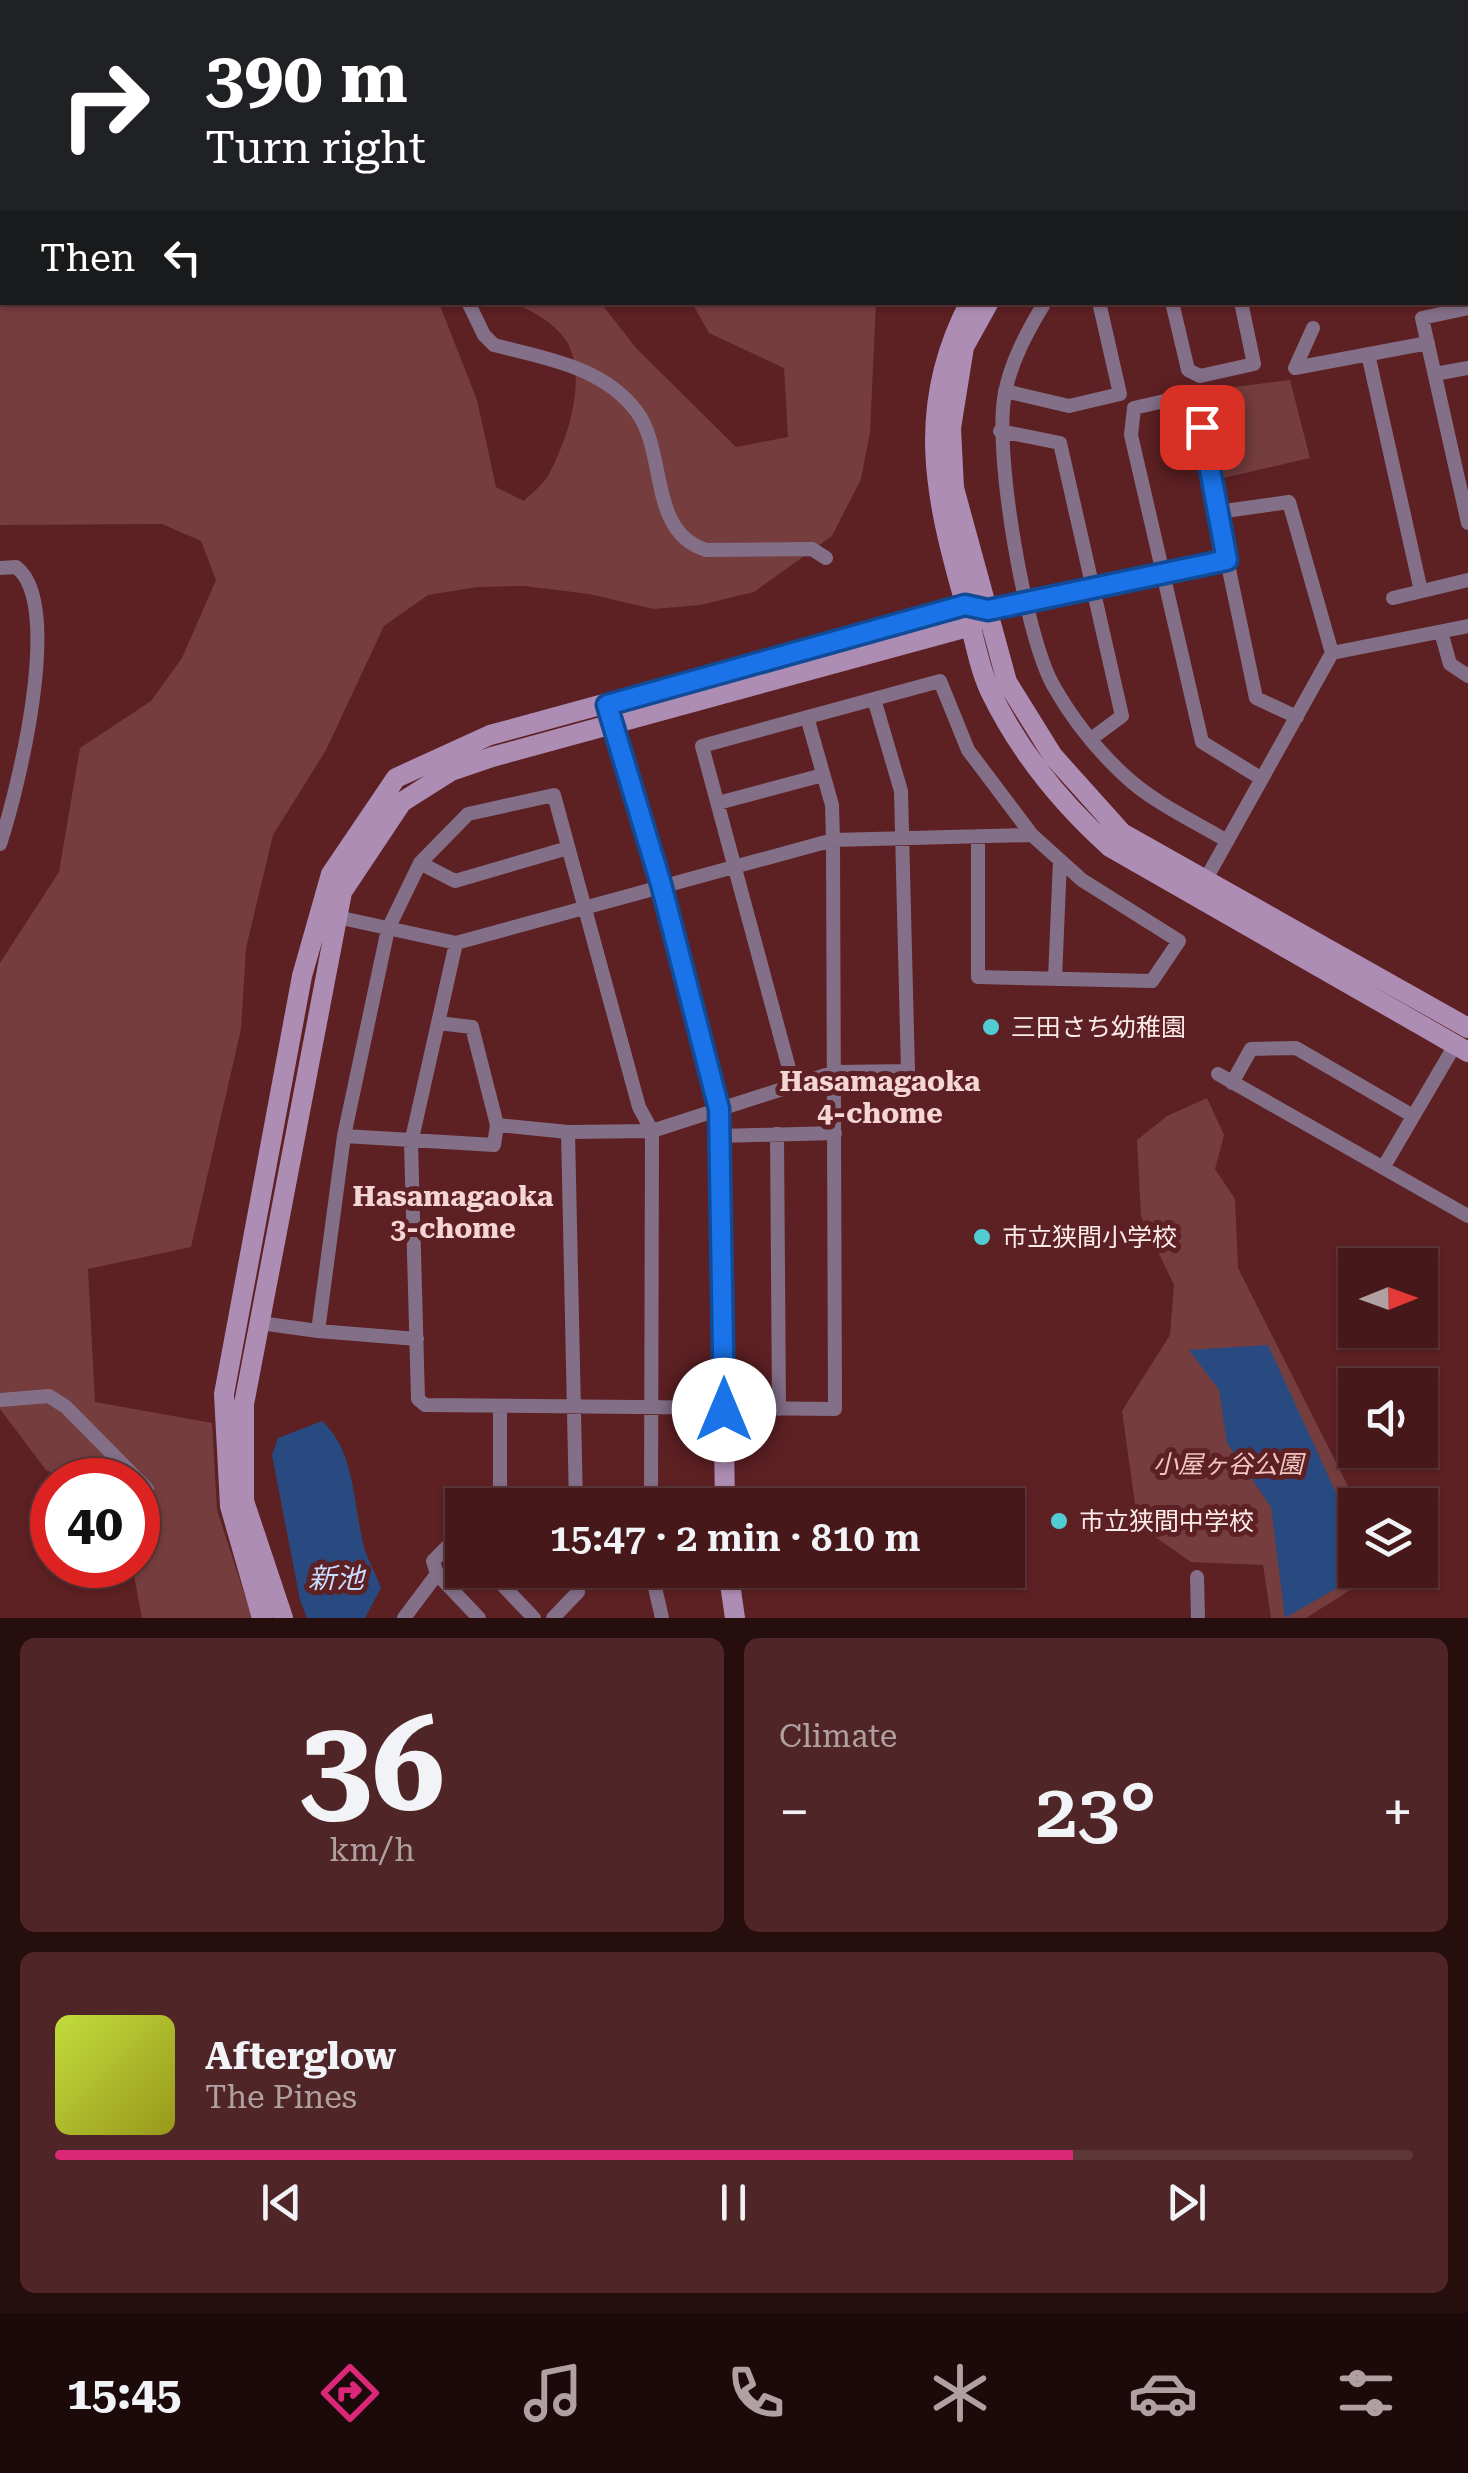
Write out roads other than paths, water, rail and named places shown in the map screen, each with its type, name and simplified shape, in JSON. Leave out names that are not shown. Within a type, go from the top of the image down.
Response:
[{"type":"street","points":[[469,305],[494,346],[591,373],[636,410],[653,448],[666,506],[678,532],[690,545],[706,550],[812,549],[826,558]]},
{"type":"street","points":[[968,305],[949,342],[936,396],[934,476],[989,688],[1028,756],[1069,810],[1110,846],[1205,889]]},
{"type":"street","points":[[987,305],[964,346],[951,428],[954,488],[1007,682],[1053,756],[1122,833],[1205,889],[1464,1042],[1383,1168]]},
{"type":"street","points":[[1042,305],[1026,335],[1005,391],[1000,431],[1003,474],[1052,683],[1090,739],[1126,778],[1227,841]]},
{"type":"street","points":[[1005,391],[1069,406],[1120,394],[1101,305]]},
{"type":"street","points":[[1173,305],[1188,370],[1200,376],[1254,364],[1241,305]]},
{"type":"street","points":[[1468,308],[1422,318],[1468,524]]},
{"type":"street","points":[[1313,328],[1295,368],[1428,342]]},
{"type":"street","points":[[1368,354],[1421,591]]},
{"type":"street","points":[[1435,374],[1468,368]]},
{"type":"street","points":[[1262,779],[1202,742],[1131,435],[1134,408],[1195,394],[1256,698],[1296,717]]},
{"type":"street","points":[[1000,431],[1060,443],[1122,716],[1090,739]]},
{"type":"street","points":[[1218,512],[1289,502],[1340,652]]},
{"type":"street","points":[[283,1618],[244,1500],[244,1404],[342,892],[402,802],[452,771],[610,714],[988,610],[1227,560]]},
{"type":"street","points":[[0,568],[16,567],[25,574],[34,608],[36,702],[8,795],[0,844]]},
{"type":"street","points":[[1393,598],[1468,580]]},
{"type":"street","points":[[1205,889],[1227,841],[1296,717],[1340,652],[1468,626]]},
{"type":"street","points":[[1441,632],[1450,664],[1468,675]]},
{"type":"street","points":[[794,1087],[702,746],[940,681],[968,750],[1032,835],[1116,904],[1179,941],[1152,981],[978,977],[978,836]]},
{"type":"street","points":[[497,1125],[568,1132],[652,1131],[835,1072],[908,1071],[902,790],[874,699]]},
{"type":"street","points":[[610,714],[661,884],[719,1109],[724,1488]]},
{"type":"street","points":[[262,1618],[230,1506],[224,1394],[302,976],[330,874],[396,778],[490,735],[610,714]]},
{"type":"street","points":[[456,943],[411,1143],[418,1399],[425,1405],[500,1409],[835,1409],[834,840],[832,805],[807,717]]},
{"type":"street","points":[[718,802],[823,775]]},
{"type":"street","points":[[318,1331],[344,1136],[388,929],[420,863],[468,814],[554,796],[639,1108],[652,1131],[651,1488]]},
{"type":"street","points":[[337,917],[456,943],[661,884],[834,840],[1032,835]]},
{"type":"street","points":[[420,863],[455,880],[568,848]]},
{"type":"street","points":[[1055,979],[1060,860]]},
{"type":"street","points":[[344,1136],[494,1145],[497,1125],[472,1027],[438,1023]]},
{"type":"street","points":[[1232,1082],[1250,1049],[1296,1048],[1413,1116]]},
{"type":"street","points":[[1218,1074],[1468,1216]]},
{"type":"street","points":[[568,1132],[576,1488]]},
{"type":"street","points":[[720,1136],[835,1133]]},
{"type":"street","points":[[777,1134],[778,1409]]},
{"type":"street","points":[[260,1323],[416,1340]]},
{"type":"street","points":[[0,1400],[49,1396],[66,1407],[116,1458]]},
{"type":"street","points":[[500,1409],[502,1488]]},
{"type":"street","points":[[445,1551],[433,1561],[437,1574],[479,1618]]},
{"type":"street","points":[[404,1618],[437,1574]]},
{"type":"street","points":[[1197,1577],[1198,1618]]},
{"type":"street","points":[[505,1588],[534,1618]]},
{"type":"street","points":[[553,1618],[578,1588]]},
{"type":"street","points":[[655,1588],[662,1618]]},
{"type":"street","points":[[731,1588],[735,1618]]},
{"type":"water","points":[[1268,1345],[1338,1497],[1338,1587],[1285,1618],[1271,1507],[1227,1443],[1219,1390],[1189,1350]]},
{"type":"water","name":"新池","points":[[322,1421],[333,1433],[347,1462],[364,1549],[381,1588],[365,1618],[307,1618],[300,1600],[272,1455],[278,1438]]},
{"type":"place","name":"三田さち幼稚園","points":[[991,1027]]},
{"type":"place","name":"市立狭間小学校","points":[[982,1237]]},
{"type":"place","name":"市立狭間中学校","points":[[1059,1521]]},
{"type":"district","name":"Hasamagaoka 4-chome","points":[[880,1097]]},
{"type":"district","name":"Hasamagaoka 3-chome","points":[[453,1212]]},
{"type":"park label","name":"小屋ヶ谷公園","points":[[1228,1464]]}]
